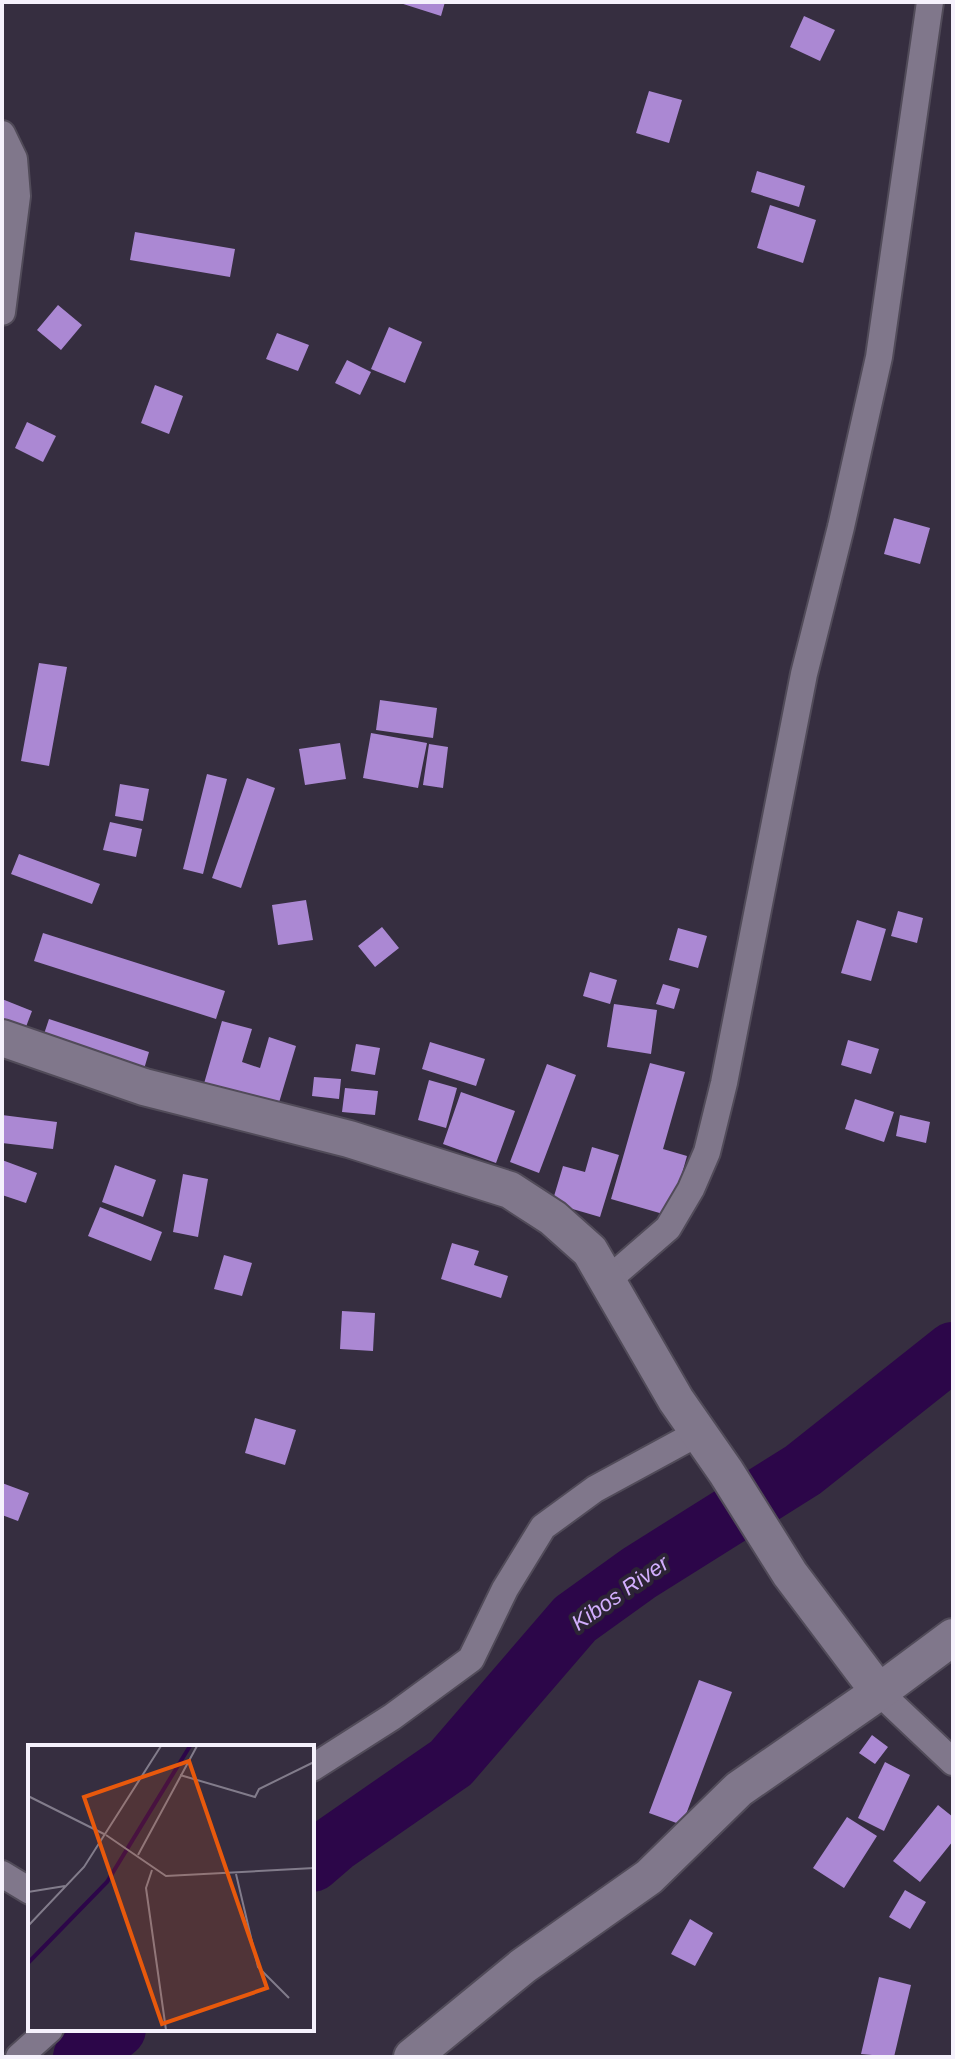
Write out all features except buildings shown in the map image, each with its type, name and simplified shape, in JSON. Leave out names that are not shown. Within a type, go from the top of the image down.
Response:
[{"type":"main road","points":[[2,1038],[144,1087],[349,1139],[510,1190],[553,1218],[590,1251],[676,1400],[790,1574],[879,1692]]},
{"type":"main road","points":[[412,2057],[523,1966],[649,1877],[739,1789],[953,1637]]},
{"type":"street","points":[[608,1280],[668,1228],[691,1189],[707,1152],[724,1083],[804,674],[879,357],[930,2]]},
{"type":"street","points":[[2,134],[14,159],[17,196],[2,312]]},
{"type":"street","points":[[314,1767],[392,1717],[471,1659],[505,1589],[543,1527],[595,1489],[698,1433]]},
{"type":"street","points":[[879,1692],[953,1762]]},
{"type":"street","points":[[2,1874],[28,1890]]},
{"type":"street","points":[[19,2057],[48,2031]]},
{"type":"waterway","name":"Kibos River","points":[[314,1861],[451,1763],[575,1619],[639,1573],[803,1470],[953,1351]]},
{"type":"waterway","name":"Kibos River","points":[[82,2057],[114,2031]]}]
